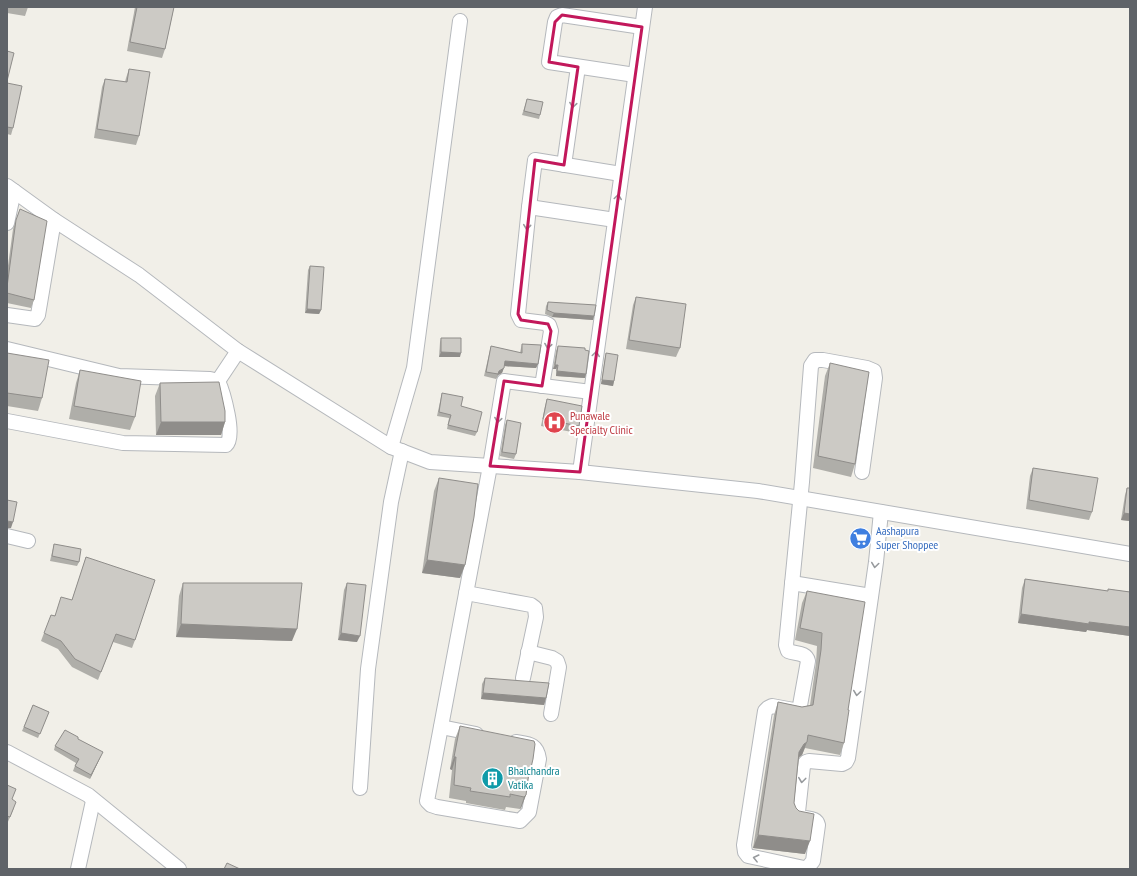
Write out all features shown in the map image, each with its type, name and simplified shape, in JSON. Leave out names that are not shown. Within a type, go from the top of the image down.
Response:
[{"type":"street","points":[[580,472],[645,7]]},
{"type":"street","points":[[635,75],[550,62],[555,22],[558,17],[562,15],[642,27]]},
{"type":"street","points":[[360,788],[368,669],[397,449],[414,368],[460,21]]},
{"type":"street","points":[[564,165],[578,67]]},
{"type":"street","points":[[542,386],[551,331],[549,326],[545,323],[521,320],[518,314],[535,160],[621,174]]},
{"type":"street","points":[[7,223],[11,189],[54,220],[139,275],[238,352],[397,449],[430,462],[580,472],[758,491],[1130,554]]},
{"type":"street","points":[[529,206],[615,220]]},
{"type":"street","points":[[7,315],[35,319],[38,315],[54,220]]},
{"type":"street","points":[[7,349],[119,376],[210,378],[218,381],[223,391],[230,438],[229,443],[226,445],[123,444],[7,421]]},
{"type":"street","points":[[218,381],[238,352]]},
{"type":"street","points":[[862,472],[876,378],[874,371],[860,366],[815,360],[811,366],[801,498],[786,648],[788,651],[805,655],[808,657],[808,661],[800,708],[797,711],[772,706],[765,711],[744,845],[745,852],[748,856],[804,868],[808,867],[813,861],[818,825],[817,821],[798,816],[803,766],[809,761],[842,764],[846,762],[848,758],[871,596],[881,512]]},
{"type":"street","points":[[502,739],[534,746],[538,751],[539,759],[529,812],[520,821],[437,807],[431,805],[427,801],[490,466],[504,381],[590,392]]},
{"type":"street","points":[[7,536],[28,541]]},
{"type":"street","points":[[792,583],[871,596]]},
{"type":"street","points":[[466,593],[531,605],[535,608],[536,617],[523,678]]},
{"type":"street","points":[[528,652],[552,658],[557,661],[559,666],[551,714]]},
{"type":"street","points":[[441,728],[487,736]]},
{"type":"street","points":[[7,752],[88,795],[93,801],[179,869]]},
{"type":"street","points":[[78,869],[93,801]]},
{"type":"highlighted area","points":[[562,15],[642,27],[580,472],[490,466],[504,381],[542,386],[551,331],[548,324],[521,320],[518,314],[535,160],[564,165],[578,67],[549,62],[555,22]]},
{"type":"building","points":[[137,7],[174,7],[165,49],[130,42]]},
{"type":"building","points":[[7,51],[14,53],[7,81]]},
{"type":"building","points":[[129,69],[150,72],[139,136],[97,129],[105,79],[127,82]]},
{"type":"building","points":[[7,83],[22,86],[13,128],[7,127]]},
{"type":"building","points":[[527,99],[543,102],[540,115],[524,111]]},
{"type":"building","points":[[20,209],[47,221],[34,300],[7,293],[16,220]]},
{"type":"building","points":[[310,266],[324,267],[321,310],[307,309]]},
{"type":"building","points":[[636,297],[686,304],[680,348],[629,340]]},
{"type":"building","points":[[548,302],[596,305],[594,316],[554,313],[547,310]]},
{"type":"building","points":[[441,338],[461,338],[461,353],[441,352]]},
{"type":"building","points":[[522,344],[541,345],[538,364],[505,361],[504,368],[499,371],[498,374],[486,372],[491,346],[522,353]]},
{"type":"building","points":[[558,346],[585,348],[585,350],[589,351],[586,374],[557,371],[558,365],[555,365]]},
{"type":"building","points":[[7,353],[49,360],[42,398],[7,393]]},
{"type":"building","points":[[606,353],[618,355],[614,381],[602,380]]},
{"type":"building","points":[[830,363],[869,372],[855,464],[818,456]]},
{"type":"building","points":[[80,370],[141,381],[135,417],[74,406]]},
{"type":"building","points":[[219,382],[225,411],[225,422],[161,422],[160,383]]},
{"type":"building","points":[[442,393],[463,397],[461,406],[482,412],[477,432],[448,425],[451,415],[439,412]]},
{"type":"building","points":[[547,399],[582,406],[579,426],[543,419]]},
{"type":"building","points":[[507,420],[521,423],[516,454],[502,452]]},
{"type":"building","points":[[1033,468],[1098,478],[1092,512],[1029,500]]},
{"type":"building","points":[[439,478],[478,484],[474,517],[465,565],[427,560]]},
{"type":"building","points":[[1127,488],[1130,488],[1130,514],[1124,513]]},
{"type":"building","points":[[7,500],[17,502],[13,522],[7,521]]},
{"type":"building","points":[[54,544],[81,549],[79,562],[52,556]]},
{"type":"building","points":[[86,557],[155,580],[135,640],[116,634],[101,672],[75,659],[61,641],[44,633],[51,615],[55,616],[61,597],[72,600]]},
{"type":"building","points":[[1025,579],[1108,591],[1108,589],[1130,592],[1130,627],[1089,622],[1089,624],[1021,614]]},
{"type":"building","points":[[183,583],[302,583],[297,629],[181,624]]},
{"type":"building","points":[[347,583],[366,585],[360,636],[341,633]]},
{"type":"building","points":[[807,591],[865,602],[844,743],[808,735],[807,742],[799,752],[794,803],[799,811],[814,814],[810,841],[758,835],[778,702],[802,707],[813,705],[822,633],[800,628]]},
{"type":"building","points":[[485,678],[549,683],[546,698],[483,693]]},
{"type":"building","points":[[33,705],[49,712],[40,734],[24,727]]},
{"type":"building","name":"Bhalchandra Vatika","points":[[460,726],[534,741],[533,759],[529,772],[526,795],[524,797],[510,794],[510,797],[470,791],[471,788],[454,785],[456,757],[454,757]]},
{"type":"building","points":[[65,730],[78,737],[78,739],[103,752],[91,775],[75,766],[79,759],[55,746]]},
{"type":"building","points":[[7,785],[16,789],[12,799],[16,802],[10,817],[7,816]]},
{"type":"building","points":[[227,863],[240,869],[224,869]]},
{"type":"place","name":"Punawale Specialty Clinic","points":[[555,423]]},
{"type":"place","name":"Aashapura Super Shoppee","points":[[861,538]]},
{"type":"place","name":"Bhalchandra Vatika","points":[[493,778]]}]
